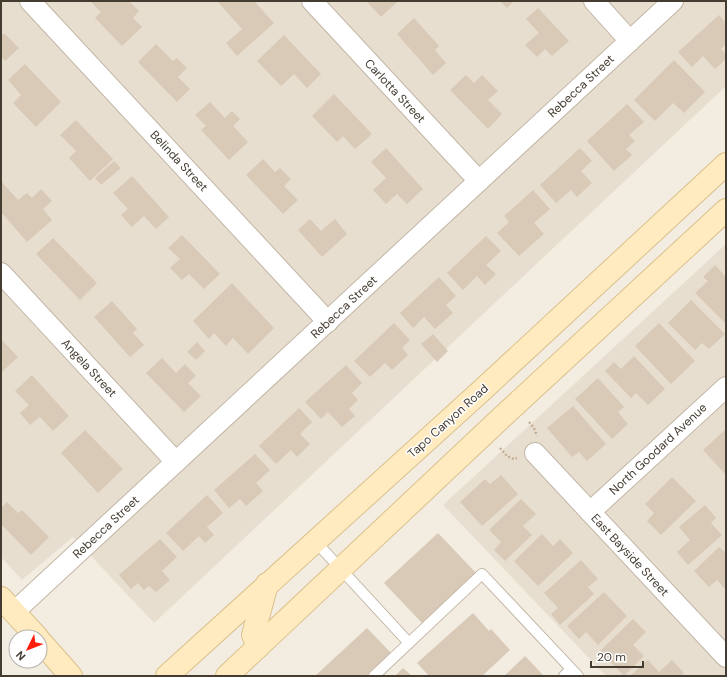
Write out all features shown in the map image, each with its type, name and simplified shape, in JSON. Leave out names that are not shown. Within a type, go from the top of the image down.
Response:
[{"type":"main road","name":"Tapo Canyon Road","points":[[167,676],[474,397],[726,164]]},
{"type":"main road","points":[[227,676],[495,423],[726,210]]},
{"type":"main road","points":[[258,647],[253,635],[267,584]]},
{"type":"main road","points":[[8,605],[30,629]]},
{"type":"main road","points":[[48,650],[71,676]]},
{"type":"street","name":"Belinda Street","points":[[30,1],[328,322]]},
{"type":"street","name":"Carlotta Street","points":[[312,1],[479,181]]},
{"type":"street","points":[[594,1],[630,41]]},
{"type":"street","name":"Rebecca Street","points":[[8,605],[176,462],[673,1]]},
{"type":"street","name":"Angela Street","points":[[1,274],[176,462]]},
{"type":"street","name":"North Goodard Avenue","points":[[590,512],[726,387]]},
{"type":"street","name":"East Bayside Street","points":[[535,452],[726,657]]},
{"type":"lane","points":[[315,541],[409,643]]},
{"type":"lane","points":[[374,676],[482,574],[571,674]]},
{"type":"shaded area","points":[[1,1],[726,1],[726,86],[154,623],[73,537],[22,580],[1,557]]},
{"type":"shaded area","points":[[726,244],[726,676],[606,676],[443,505]]},
{"type":"building","points":[[90,1],[129,1],[139,11],[133,18],[142,27],[122,46],[95,18],[101,12]]},
{"type":"building","points":[[217,1],[254,1],[274,23],[237,56],[226,43],[242,29]]},
{"type":"building","points":[[366,1],[398,1],[381,17]]},
{"type":"building","points":[[500,1],[514,1],[507,8]]},
{"type":"building","points":[[538,8],[569,41],[552,56],[545,49],[537,57],[525,45],[539,33],[526,19]]},
{"type":"building","points":[[719,15],[726,23],[726,44],[721,49],[726,54],[726,59],[715,69],[703,56],[692,67],[678,52]]},
{"type":"building","points":[[414,18],[439,46],[435,50],[446,63],[433,75],[397,34]]},
{"type":"building","points":[[4,33],[19,48],[5,61],[1,56],[1,36]]},
{"type":"building","points":[[284,35],[321,74],[307,88],[294,74],[281,86],[257,61]]},
{"type":"building","points":[[156,44],[173,61],[177,58],[187,68],[178,77],[190,89],[177,102],[138,62]]},
{"type":"building","points":[[674,60],[705,92],[684,113],[673,103],[655,121],[634,100]]},
{"type":"building","points":[[25,64],[61,102],[36,127],[13,103],[21,95],[8,80]]},
{"type":"building","points":[[466,75],[474,83],[482,75],[498,91],[488,100],[502,114],[488,129],[450,90]]},
{"type":"building","points":[[334,94],[372,134],[355,149],[343,136],[337,142],[312,116]]},
{"type":"building","points":[[210,102],[225,118],[232,111],[240,119],[233,126],[248,142],[229,160],[201,130],[206,126],[195,115]]},
{"type":"building","points":[[627,104],[644,122],[629,135],[635,141],[626,149],[632,155],[614,171],[587,141]]},
{"type":"building","points":[[76,120],[113,159],[90,181],[69,158],[76,151],[60,135]]},
{"type":"building","points":[[386,148],[423,189],[407,204],[397,194],[386,204],[373,190],[386,178],[371,162]]},
{"type":"building","points":[[580,148],[592,161],[581,171],[592,183],[577,197],[571,190],[556,203],[540,185]]},
{"type":"building","points":[[263,159],[275,172],[280,168],[291,179],[284,186],[298,200],[283,214],[246,175]]},
{"type":"building","points":[[114,161],[121,168],[101,185],[95,178]]},
{"type":"building","points":[[132,176],[169,217],[156,229],[144,216],[132,227],[121,215],[128,209],[113,193]]},
{"type":"building","points":[[1,181],[18,200],[27,193],[32,198],[41,189],[52,201],[43,209],[52,220],[27,242],[1,212]]},
{"type":"building","points":[[533,190],[550,209],[534,223],[544,234],[519,256],[497,233],[509,222],[504,216]]},
{"type":"building","points":[[310,219],[321,231],[335,219],[347,234],[322,257],[298,230]]},
{"type":"building","points":[[182,235],[220,274],[204,289],[189,274],[182,280],[170,268],[180,259],[168,248]]},
{"type":"building","points":[[486,236],[501,251],[486,265],[496,274],[485,285],[477,276],[463,290],[447,273]]},
{"type":"building","points":[[53,238],[97,283],[80,300],[36,254]]},
{"type":"building","points":[[715,265],[726,277],[726,324],[695,293],[708,281],[703,277]]},
{"type":"building","points":[[439,277],[456,296],[446,305],[453,313],[435,329],[424,317],[413,328],[400,313]]},
{"type":"building","points":[[232,283],[274,328],[248,354],[233,338],[226,346],[214,333],[209,339],[193,321]]},
{"type":"building","points":[[691,300],[725,334],[709,349],[702,343],[695,350],[668,323]]},
{"type":"building","points":[[112,301],[137,329],[133,333],[144,345],[130,357],[94,317]]},
{"type":"building","points":[[394,323],[410,340],[402,348],[408,355],[392,370],[385,363],[370,377],[354,361]]},
{"type":"building","points":[[659,323],[695,361],[671,384],[635,346]]},
{"type":"building","points":[[433,334],[448,351],[437,362],[421,344]]},
{"type":"building","points":[[1,339],[18,357],[1,373]]},
{"type":"building","points":[[197,342],[205,351],[196,360],[187,352]]},
{"type":"building","points":[[634,356],[665,389],[648,405],[636,393],[631,398],[605,371],[614,362],[621,369]]},
{"type":"building","points":[[162,358],[176,373],[185,364],[196,376],[188,383],[201,396],[184,412],[146,373]]},
{"type":"building","points":[[346,365],[362,383],[352,393],[358,400],[349,409],[355,416],[342,427],[328,412],[321,419],[305,402]]},
{"type":"building","points":[[32,375],[69,416],[53,431],[40,417],[30,425],[20,413],[29,405],[15,391]]},
{"type":"building","points":[[598,378],[624,407],[618,412],[628,424],[612,439],[575,399]]},
{"type":"building","points":[[573,406],[606,444],[587,461],[579,452],[572,457],[547,428]]},
{"type":"building","points":[[299,408],[312,422],[300,434],[310,444],[297,457],[291,450],[276,464],[259,446]]},
{"type":"building","points":[[726,429],[726,475],[703,450]]},
{"type":"building","points":[[85,430],[123,469],[98,493],[61,453]]},
{"type":"building","points":[[255,454],[270,470],[256,483],[263,491],[246,506],[240,499],[229,508],[214,490]]},
{"type":"building","points":[[501,475],[518,494],[482,526],[460,502],[485,479],[490,484]]},
{"type":"building","points":[[672,477],[696,501],[661,535],[647,521],[654,513],[645,504]]},
{"type":"building","points":[[207,495],[223,513],[207,527],[214,535],[205,543],[199,536],[183,551],[166,533]]},
{"type":"building","points":[[521,499],[536,514],[523,526],[532,535],[505,561],[494,550],[501,542],[489,530]]},
{"type":"building","points":[[7,502],[18,513],[22,510],[49,537],[31,555],[1,524],[1,508]]},
{"type":"building","points":[[705,505],[716,518],[711,523],[722,535],[688,565],[677,552],[690,540],[679,527]]},
{"type":"building","points":[[438,533],[476,573],[423,624],[384,583]]},
{"type":"building","points":[[542,534],[553,546],[560,539],[573,553],[538,586],[514,561]]},
{"type":"building","points":[[160,539],[177,557],[162,571],[170,580],[156,592],[149,586],[144,590],[138,583],[131,589],[119,575]]},
{"type":"building","points":[[719,547],[726,553],[725,589],[717,580],[709,587],[694,571]]},
{"type":"building","points":[[581,560],[598,579],[588,587],[594,594],[560,625],[551,614],[558,608],[544,593]]},
{"type":"building","points":[[604,592],[627,616],[598,645],[586,632],[579,639],[567,626]]},
{"type":"building","points":[[473,613],[489,631],[491,629],[510,650],[482,676],[429,676],[417,663]]},
{"type":"building","points":[[633,619],[646,632],[633,645],[644,656],[624,676],[600,651]]},
{"type":"building","points":[[367,628],[391,653],[366,676],[315,676]]},
{"type":"building","points":[[525,656],[544,676],[504,676]]},
{"type":"building","points":[[648,660],[659,672],[672,660],[684,673],[681,676],[630,676]]},
{"type":"building","points":[[403,668],[412,676],[395,676]]}]
